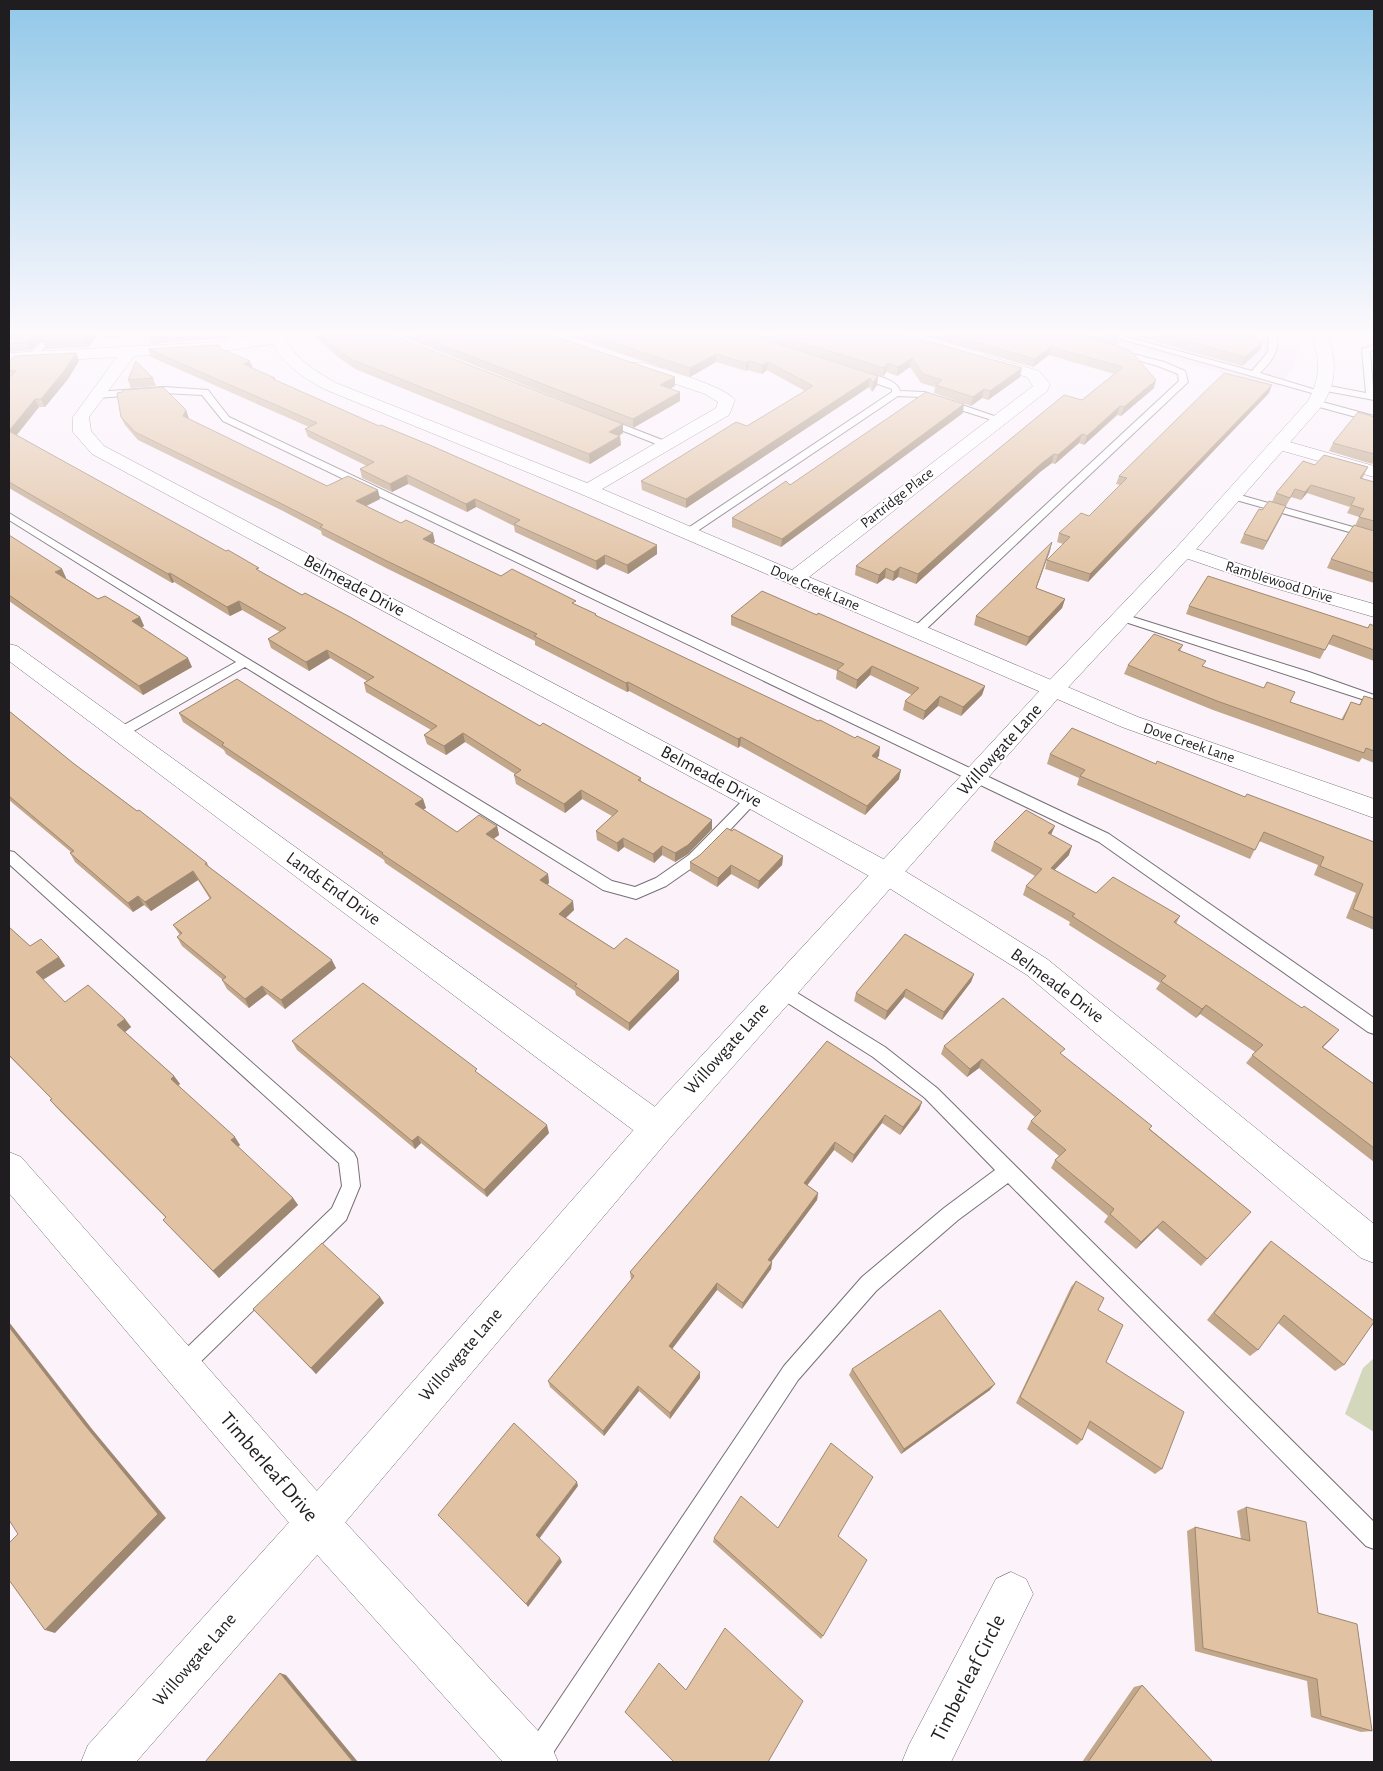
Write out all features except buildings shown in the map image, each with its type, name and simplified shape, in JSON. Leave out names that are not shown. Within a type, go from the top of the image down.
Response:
[{"type":"street","name":"Belmeade Drive","points":[[81,418],[82,432],[98,450],[752,799],[888,874],[1037,967],[1374,1246]]},
{"type":"street","name":"Dove Creek Lane","points":[[409,418],[588,490],[686,534],[1130,722],[1374,808]]},
{"type":"street","points":[[588,490],[711,418]]},
{"type":"street","name":"Willowgate Lane","points":[[105,1762],[316,1523],[657,1128],[1053,690],[1184,551],[1301,418]]},
{"type":"street","name":"Partridge Place","points":[[793,579],[998,419]]},
{"type":"street","points":[[1279,444],[1374,472]]},
{"type":"street","name":"Ramblewood Drive","points":[[1184,551],[1268,580],[1374,611]]},
{"type":"street","name":"Lands End Drive","points":[[9,651],[657,1128]]},
{"type":"street","name":"Timberleaf Drive","points":[[9,1168],[316,1523],[534,1762]]},
{"type":"street","name":"Timberleaf Circle","points":[[926,1762],[1011,1594]]},
{"type":"lane","points":[[225,418],[1104,838],[1374,1027]]},
{"type":"lane","points":[[597,418],[667,445]]},
{"type":"lane","points":[[686,534],[859,418]]},
{"type":"lane","points":[[994,418],[998,419]]},
{"type":"lane","points":[[917,631],[1146,418]]},
{"type":"lane","points":[[1233,496],[1374,536]]},
{"type":"lane","points":[[9,516],[608,886],[636,893],[661,882],[694,859],[752,799]]},
{"type":"lane","points":[[1120,618],[1305,675],[1374,699]]},
{"type":"lane","points":[[120,733],[245,662]]},
{"type":"lane","points":[[9,856],[348,1159],[352,1186],[339,1214],[182,1367]]},
{"type":"lane","points":[[781,990],[879,1052],[923,1087],[1374,1538]]},
{"type":"lane","points":[[534,1762],[791,1373],[869,1284],[951,1214],[1008,1171]]},
{"type":"green space","points":[[1374,1358],[1374,1432],[1345,1414],[1363,1368]]}]
